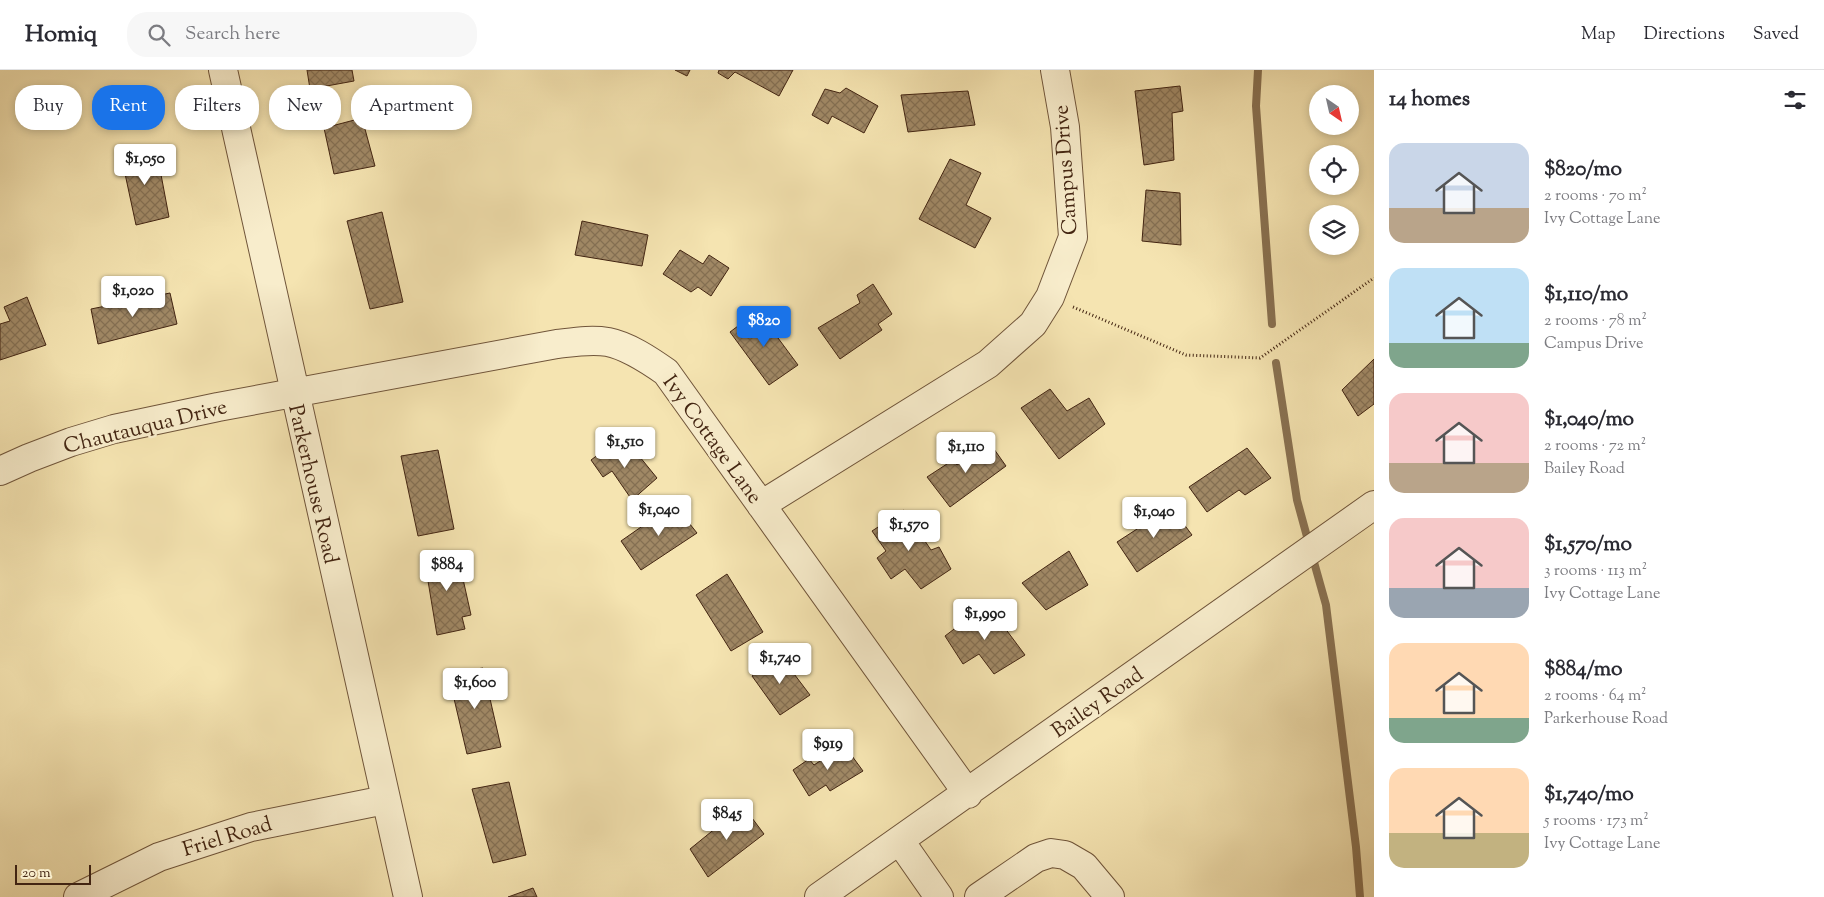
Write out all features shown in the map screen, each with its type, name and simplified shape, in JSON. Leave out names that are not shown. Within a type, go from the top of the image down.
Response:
[{"type":"street","name":"Parkerhouse Road","points":[[223,70],[408,897]]},
{"type":"street","name":"Campus Drive","points":[[761,505],[988,364],[1033,324],[1050,296],[1073,237],[1064,126],[1055,70]]},
{"type":"street","name":"Ivy Cottage Lane","points":[[294,392],[581,341],[609,342],[636,353],[666,372],[968,794]]},
{"type":"street","name":"Chautauqua Drive","points":[[0,471],[71,442],[114,429],[294,392]]},
{"type":"street","name":"Bailey Road","points":[[819,897],[968,794],[1374,506]]},
{"type":"street","name":"Friel Road","points":[[78,897],[159,857],[251,827],[385,800]]},
{"type":"street","points":[[900,841],[939,897]]},
{"type":"street","points":[[979,897],[1036,858],[1051,853],[1065,855],[1084,866],[1110,897]]},
{"type":"path","points":[[1050,296],[1186,354],[1260,358],[1374,278]]},
{"type":"building","points":[[307,70],[352,70],[354,81],[332,85],[309,85]]},
{"type":"building","points":[[675,70],[690,70],[687,76]]},
{"type":"building","points":[[719,70],[793,70],[779,96],[735,72],[728,79],[718,73]]},
{"type":"building","points":[[1180,86],[1183,111],[1172,113],[1174,160],[1144,165],[1135,91]]},
{"type":"building","points":[[846,88],[878,106],[864,133],[832,116],[828,124],[812,115],[825,89],[840,93]]},
{"type":"building","points":[[968,91],[975,125],[908,132],[901,95]]},
{"type":"building","points":[[351,121],[351,130],[365,130],[375,166],[334,174],[324,130],[341,130],[341,124]]},
{"type":"building","points":[[156,148],[169,217],[136,225],[121,155]]},
{"type":"building","points":[[950,159],[981,173],[966,205],[991,218],[975,248],[919,219]]},
{"type":"building","points":[[1146,190],[1180,193],[1181,245],[1142,241]]},
{"type":"building","points":[[382,212],[403,302],[370,309],[347,221]]},
{"type":"building","points":[[582,221],[648,235],[642,266],[575,255]]},
{"type":"building","points":[[680,250],[703,264],[709,255],[729,268],[711,296],[698,287],[691,292],[663,274]]},
{"type":"building","points":[[873,284],[892,314],[878,324],[882,330],[840,359],[818,328],[860,303],[857,295]]},
{"type":"building","points":[[170,293],[177,324],[98,344],[91,309]]},
{"type":"building","points":[[27,297],[46,345],[0,360],[0,324],[10,321],[4,307]]},
{"type":"building","points":[[758,311],[798,365],[769,385],[730,332]]},
{"type":"building","points":[[1374,359],[1374,404],[1358,416],[1342,390]]},
{"type":"building","points":[[1050,389],[1067,411],[1089,398],[1105,424],[1059,459],[1021,408]]},
{"type":"building","points":[[619,439],[627,455],[635,451],[657,478],[632,500],[612,471],[603,477],[591,460]]},
{"type":"building","points":[[989,442],[1006,466],[950,507],[927,477],[953,460],[957,465]]},
{"type":"building","points":[[1247,448],[1271,478],[1245,495],[1239,490],[1207,512],[1189,487]]},
{"type":"building","points":[[438,450],[454,529],[418,536],[401,456]]},
{"type":"building","points":[[674,504],[697,533],[641,570],[621,541]]},
{"type":"building","points":[[1171,507],[1192,535],[1137,572],[1117,542]]},
{"type":"building","points":[[904,510],[931,550],[939,547],[951,569],[921,589],[905,569],[891,579],[877,558],[886,551],[872,531]]},
{"type":"building","points":[[1069,551],[1088,585],[1046,610],[1022,583]]},
{"type":"building","points":[[457,552],[471,615],[462,617],[465,629],[437,635],[424,557]]},
{"type":"building","points":[[727,574],[763,632],[731,651],[696,595]]},
{"type":"building","points":[[987,604],[1025,655],[994,674],[979,654],[963,664],[945,636]]},
{"type":"building","points":[[779,654],[810,695],[780,715],[752,676]]},
{"type":"building","points":[[483,668],[501,747],[467,754],[448,673]]},
{"type":"building","points":[[844,745],[863,771],[830,791],[826,785],[809,796],[793,770],[809,759],[814,765]]},
{"type":"building","points":[[509,782],[526,855],[493,863],[472,789]]},
{"type":"building","points":[[743,806],[764,834],[708,877],[690,849]]},
{"type":"building","points":[[533,888],[537,897],[508,897]]},
{"type":"waterway","points":[[1258,70],[1256,106],[1272,324]]},
{"type":"waterway","points":[[1276,363],[1297,500],[1309,544]]},
{"type":"waterway","points":[[1312,555],[1326,605],[1356,847],[1360,897]]}]
